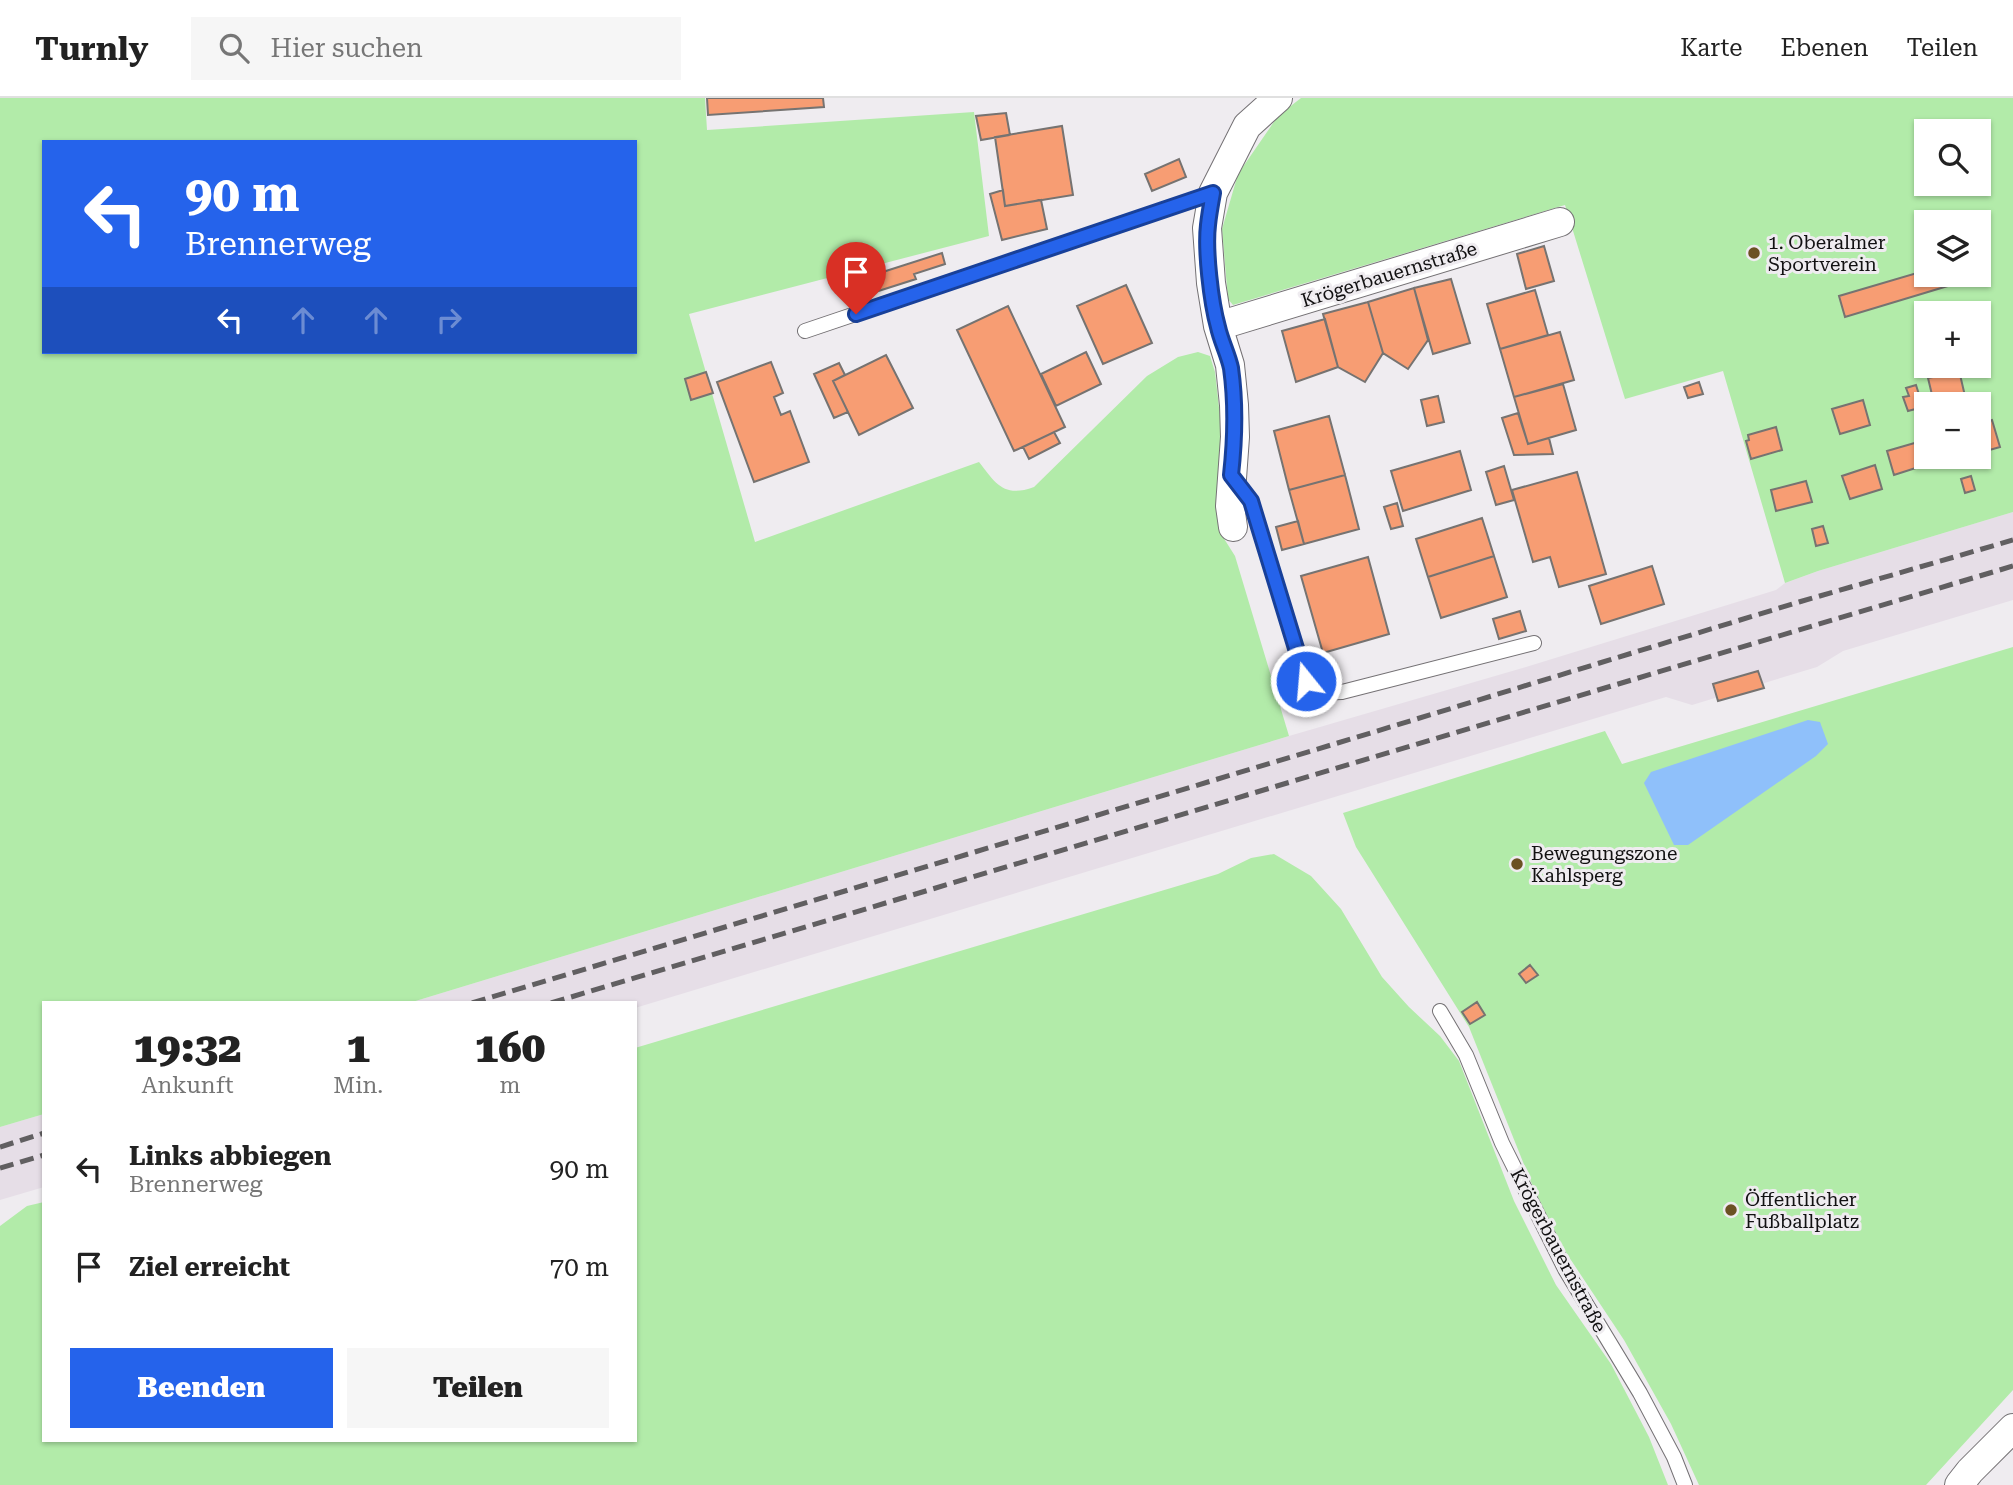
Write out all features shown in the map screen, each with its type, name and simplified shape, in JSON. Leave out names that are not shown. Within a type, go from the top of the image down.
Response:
[{"type":"street","points":[[1233,527],[1230,506],[1235,437],[1234,405],[1230,365],[1217,326],[1207,228],[1213,193],[1247,126],[1279,98]]},
{"type":"street","name":"Krögerbauernstraße","points":[[1217,326],[1560,222]]},
{"type":"street","points":[[1959,1485],[2013,1428]]},
{"type":"lane","points":[[806,331],[1213,193]]},
{"type":"lane","points":[[1231,475],[1251,501],[1306,681],[1318,693],[1342,692],[1534,643]]},
{"type":"lane","name":"Krögerbauernstraße","points":[[1440,1011],[1466,1055],[1502,1143],[1565,1269],[1640,1393],[1674,1457],[1685,1485]]},
{"type":"shaded area","points":[[2013,512],[2013,600],[1843,651],[1817,667],[1692,705],[1666,697],[637,1007],[637,1001],[416,1001],[1289,736],[1526,667],[1776,590],[1785,583]]},
{"type":"shaded area","points":[[42,1115],[42,1188],[0,1200],[0,1127]]},
{"type":"green space","points":[[0,98],[705,98],[707,130],[974,112],[989,236],[689,314],[755,542],[979,462],[996,482],[1008,490],[1034,487],[1147,376],[1178,357],[1198,352],[1210,356],[1215,372],[1222,434],[1218,497],[1223,537],[1235,556],[1289,736],[416,1001],[42,1001],[42,1115],[0,1127]]},
{"type":"green space","points":[[1301,98],[2013,98],[2013,512],[1785,583],[1723,371],[1625,399],[1565,205],[1233,305],[1228,299],[1222,229],[1238,174],[1278,116]]},
{"type":"green space","points":[[2013,647],[2013,1390],[1926,1485],[1699,1485],[1671,1424],[1624,1340],[1559,1242],[1531,1182],[1469,1027],[1356,847],[1343,813],[1605,731],[1622,764]]},
{"type":"green space","points":[[1274,854],[1311,876],[1341,909],[1382,977],[1440,1036],[1459,1061],[1514,1201],[1556,1285],[1611,1364],[1649,1437],[1668,1485],[0,1485],[0,1226],[27,1206],[42,1202],[42,1442],[637,1442],[637,1047],[1218,874],[1251,858]]},
{"type":"water","points":[[1808,720],[1820,722],[1828,744],[1816,756],[1688,845],[1674,845],[1644,783],[1651,772]]},
{"type":"building","points":[[707,98],[823,98],[824,107],[708,115]]},
{"type":"building","points":[[1006,113],[1010,135],[981,140],[976,116]]},
{"type":"building","points":[[1062,126],[1073,195],[1005,206],[995,137]]},
{"type":"building","points":[[1179,159],[1186,177],[1152,191],[1145,174]]},
{"type":"building","points":[[1003,190],[1005,206],[1041,200],[1047,229],[1002,240],[990,194]]},
{"type":"building","points":[[1544,246],[1554,281],[1526,289],[1517,254]]},
{"type":"building","points":[[942,253],[945,264],[914,274],[916,279],[866,295],[861,279]]},
{"type":"building","points":[[1914,274],[1914,287],[1944,287],[1845,317],[1839,296]]},
{"type":"building","points":[[1451,279],[1470,343],[1433,354],[1414,288]]},
{"type":"building","points":[[1126,285],[1152,343],[1103,364],[1077,306]]},
{"type":"building","points":[[1414,288],[1428,340],[1408,369],[1383,353],[1368,302]]},
{"type":"building","points":[[1535,290],[1548,335],[1500,349],[1487,304]]},
{"type":"building","points":[[1368,302],[1383,353],[1365,382],[1338,367],[1323,314]]},
{"type":"building","points":[[1008,306],[1065,427],[1014,451],[957,330]]},
{"type":"building","points":[[1325,319],[1338,367],[1296,382],[1282,331]]},
{"type":"building","points":[[1560,332],[1574,380],[1514,397],[1500,349]]},
{"type":"building","points":[[1086,352],[1101,384],[1056,406],[1041,374]]},
{"type":"building","points":[[886,355],[913,408],[859,435],[833,381]]},
{"type":"building","points":[[771,362],[783,393],[774,397],[781,415],[790,411],[809,462],[754,482],[717,382]]},
{"type":"building","points":[[839,363],[845,375],[833,381],[848,412],[834,418],[814,374]]},
{"type":"building","points":[[706,372],[713,393],[691,400],[685,379]]},
{"type":"building","points":[[1928,378],[1961,378],[1964,392],[1931,392]]},
{"type":"building","points":[[1699,382],[1703,394],[1688,398],[1684,387]]},
{"type":"building","points":[[1563,384],[1576,430],[1528,444],[1514,397]]},
{"type":"building","points":[[1916,385],[1918,392],[1914,392],[1914,409],[1908,411],[1903,397],[1909,396],[1906,388]]},
{"type":"building","points":[[1438,396],[1444,422],[1427,426],[1421,400]]},
{"type":"building","points":[[1863,400],[1870,425],[1840,434],[1832,409]]},
{"type":"building","points":[[1518,413],[1528,444],[1549,438],[1553,454],[1514,455],[1502,418]]},
{"type":"building","points":[[1329,416],[1345,475],[1289,490],[1274,431]]},
{"type":"building","points":[[1991,420],[2000,447],[1991,450]]},
{"type":"building","points":[[1776,427],[1782,450],[1751,459],[1746,441],[1749,440],[1748,435]]},
{"type":"building","points":[[1054,432],[1060,443],[1029,459],[1023,447]]},
{"type":"building","points":[[1914,443],[1914,469],[1894,475],[1887,451]]},
{"type":"building","points":[[1460,451],[1471,490],[1403,511],[1391,471]]},
{"type":"building","points":[[1875,465],[1882,489],[1850,499],[1842,476]]},
{"type":"building","points":[[1504,466],[1514,500],[1496,505],[1486,472]]},
{"type":"building","points":[[1577,472],[1606,574],[1559,587],[1550,557],[1533,562],[1512,490]]},
{"type":"building","points":[[1345,475],[1359,529],[1304,544],[1289,490]]},
{"type":"building","points":[[1971,476],[1975,490],[1965,493],[1961,479]]},
{"type":"building","points":[[1806,481],[1812,502],[1776,511],[1771,490]]},
{"type":"building","points":[[1397,503],[1403,526],[1391,529],[1384,507]]},
{"type":"building","points":[[1482,518],[1494,556],[1428,577],[1416,539]]},
{"type":"building","points":[[1298,521],[1304,544],[1282,550],[1276,527]]},
{"type":"building","points":[[1823,526],[1828,543],[1816,546],[1812,529]]},
{"type":"building","points":[[1494,556],[1507,597],[1441,618],[1428,577]]},
{"type":"building","points":[[1368,557],[1389,634],[1323,653],[1301,576]]},
{"type":"building","points":[[1652,566],[1664,604],[1601,624],[1589,586]]},
{"type":"building","points":[[1520,611],[1526,631],[1499,639],[1493,619]]},
{"type":"building","points":[[1758,671],[1764,688],[1718,701],[1713,684]]},
{"type":"building","points":[[1530,965],[1538,975],[1526,983],[1519,974]]},
{"type":"building","points":[[1477,1002],[1485,1015],[1470,1024],[1462,1012]]},
{"type":"railway","points":[[479,1001],[1799,602],[2013,540]]},
{"type":"railway","points":[[558,1001],[2013,566]]},
{"type":"railway","points":[[0,1147],[42,1134]]},
{"type":"railway","points":[[0,1168],[42,1156]]},
{"type":"place","name":"1. Oberalmer Sportverein","points":[[1754,253]]},
{"type":"place","name":"Bewegungszone Kahlsperg","points":[[1517,864]]},
{"type":"place","name":"Öffentlicher Fußballplatz","points":[[1731,1210]]},
{"type":"route","points":[[856,314],[1213,193],[1207,228],[1217,326],[1230,365],[1234,405],[1235,437],[1231,475],[1251,501],[1306,681]]}]
